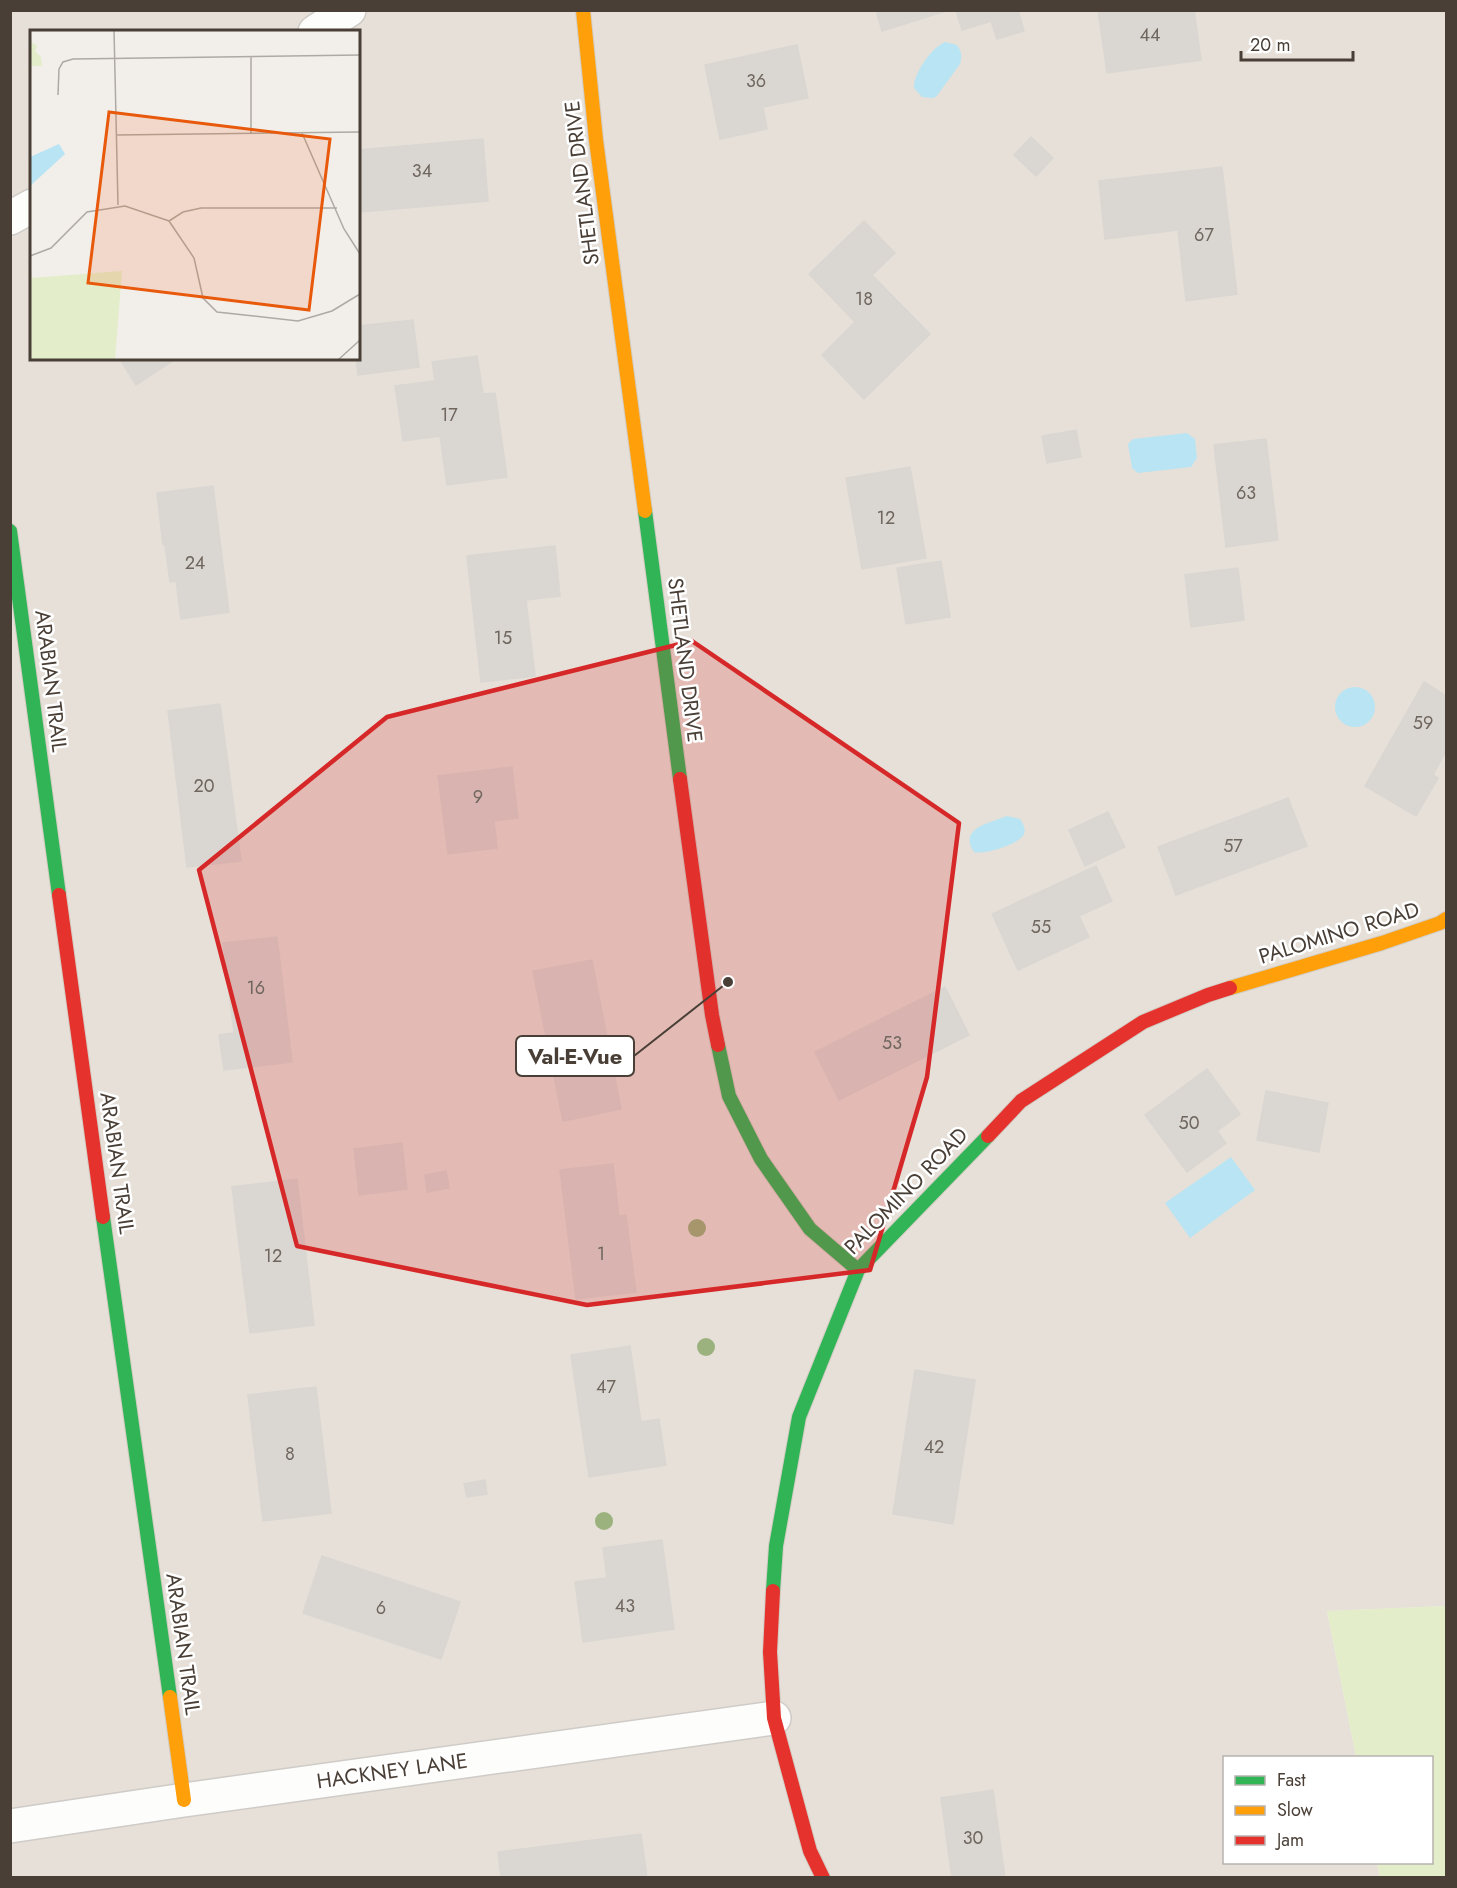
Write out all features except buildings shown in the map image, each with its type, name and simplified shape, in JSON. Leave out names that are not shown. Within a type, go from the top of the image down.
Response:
[{"type":"street","points":[[318,30],[349,10]]},
{"type":"street","name":"SHETLAND DRIVE","points":[[583,10],[596,140],[696,907],[712,1015],[729,1096],[761,1159],[810,1229],[858,1270]]},
{"type":"street","points":[[10,218],[30,207]]},
{"type":"street","name":"ARABIAN TRAIL","points":[[10,531],[19,668],[184,1800]]},
{"type":"street","name":"PALOMINO ROAD","points":[[823,1878],[810,1851],[774,1718],[770,1652],[776,1546],[800,1417],[858,1270],[1021,1101],[1143,1022],[1208,995],[1382,943],[1446,919]]},
{"type":"street","name":"HACKNEY LANE","points":[[10,1826],[774,1718]]},
{"type":"highlighted area","points":[[692,641],[959,823],[927,1077],[870,1270],[587,1305],[297,1246],[199,870],[387,717]]},
{"type":"shaded area","points":[[11,11],[1446,11],[1446,1606],[1327,1611],[1356,1756],[1223,1756],[1223,1864],[1377,1864],[1380,1877],[11,1878]]},
{"type":"green space","points":[[1446,1606],[1446,1877],[1380,1877],[1377,1864],[1433,1864],[1433,1756],[1356,1756],[1327,1611]]},
{"type":"water","points":[[945,42],[957,45],[961,54],[960,64],[936,97],[922,97],[914,88],[917,76],[929,55]]},
{"type":"water","points":[[1187,433],[1195,439],[1197,458],[1191,467],[1138,473],[1132,468],[1128,444],[1133,439]]},
{"type":"water","points":[[1355,687],[1363,688],[1369,693],[1374,699],[1374,715],[1369,721],[1363,726],[1355,727],[1347,726],[1341,721],[1336,715],[1335,707],[1336,699],[1341,693],[1347,688]]},
{"type":"water","points":[[1007,816],[1020,819],[1025,830],[1021,838],[1001,848],[974,852],[970,844],[973,832],[985,824]]},
{"type":"water","points":[[1231,1157],[1255,1190],[1190,1238],[1165,1203]]},
{"type":"traffic: fast","points":[[645,511],[680,779]]},
{"type":"traffic: fast","points":[[10,531],[59,895]]},
{"type":"traffic: fast","points":[[718,1045],[729,1096],[761,1159],[810,1229],[858,1270]]},
{"type":"traffic: fast","points":[[773,1591],[776,1546],[799,1417],[858,1270],[988,1136]]},
{"type":"traffic: fast","points":[[103,1217],[170,1697]]},
{"type":"traffic: slow","points":[[583,10],[596,140],[645,511]]},
{"type":"traffic: slow","points":[[1230,988],[1382,943],[1446,919]]},
{"type":"traffic: slow","points":[[170,1697],[184,1800]]},
{"type":"traffic: jam","points":[[680,779],[718,1045]]},
{"type":"traffic: jam","points":[[59,895],[103,1217]]},
{"type":"traffic: jam","points":[[988,1136],[1021,1101],[1143,1022],[1230,988]]},
{"type":"traffic: jam","points":[[773,1591],[770,1652],[774,1718],[810,1851],[823,1878]]},
{"type":"place","name":"Val-E-Vue","points":[[728,982]]}]
